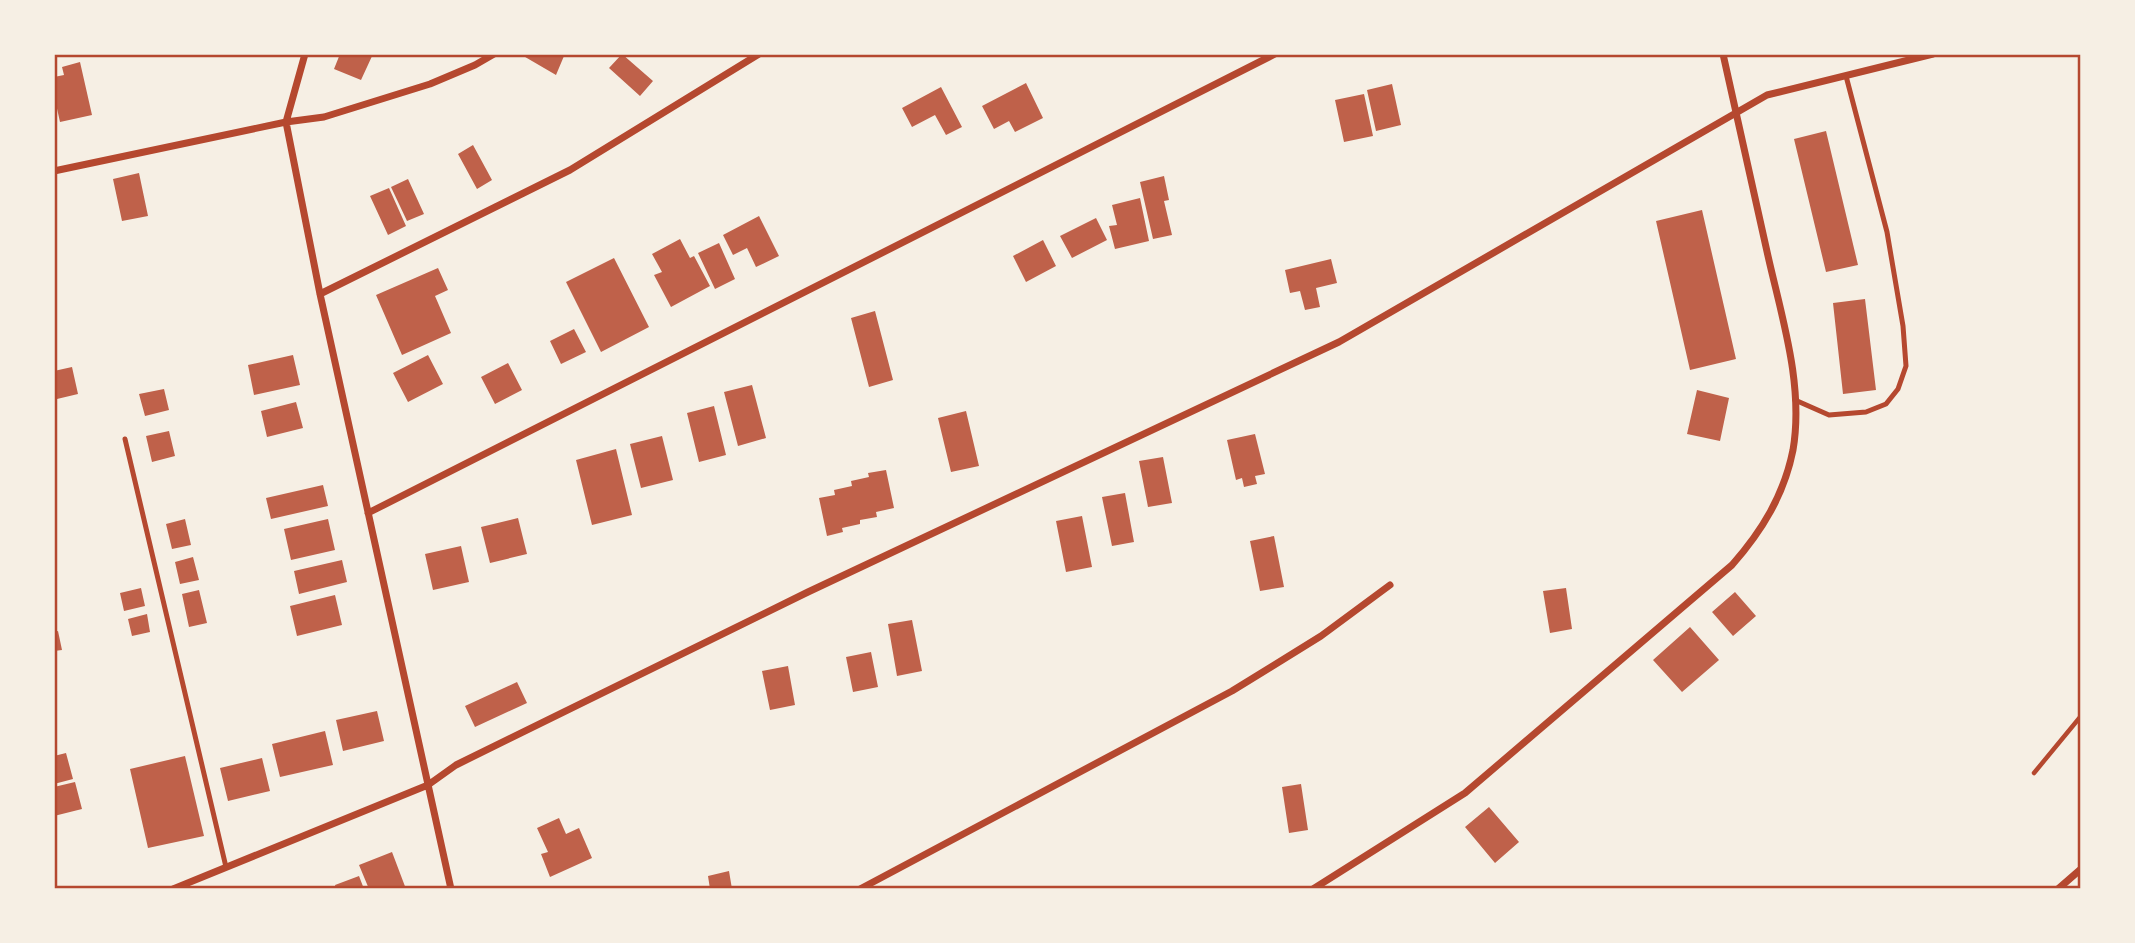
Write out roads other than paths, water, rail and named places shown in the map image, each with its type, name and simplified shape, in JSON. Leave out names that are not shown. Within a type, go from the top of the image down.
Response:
[{"type":"street","points":[[305,54],[286,122],[320,294],[450,889]]},
{"type":"street","points":[[54,171],[286,122],[324,117],[430,83],[475,65],[494,54]]},
{"type":"street","points":[[320,294],[570,170],[759,54]]},
{"type":"street","points":[[368,513],[1275,54]]},
{"type":"street","points":[[1313,889],[1465,793],[1732,565],[1751,544],[1767,520],[1787,472],[1796,425],[1795,400],[1788,343],[1723,54]]},
{"type":"street","points":[[173,889],[428,785],[456,765],[796,598],[1339,342],[1767,95],[1933,54]]},
{"type":"street","points":[[860,889],[1232,691],[1321,636],[1390,585]]},
{"type":"street","points":[[2058,889],[2081,869]]},
{"type":"lane","points":[[1795,400],[1829,415],[1866,412],[1886,404],[1898,389],[1906,366],[1903,326],[1887,232],[1846,76]]},
{"type":"lane","points":[[125,439],[226,867]]}]
